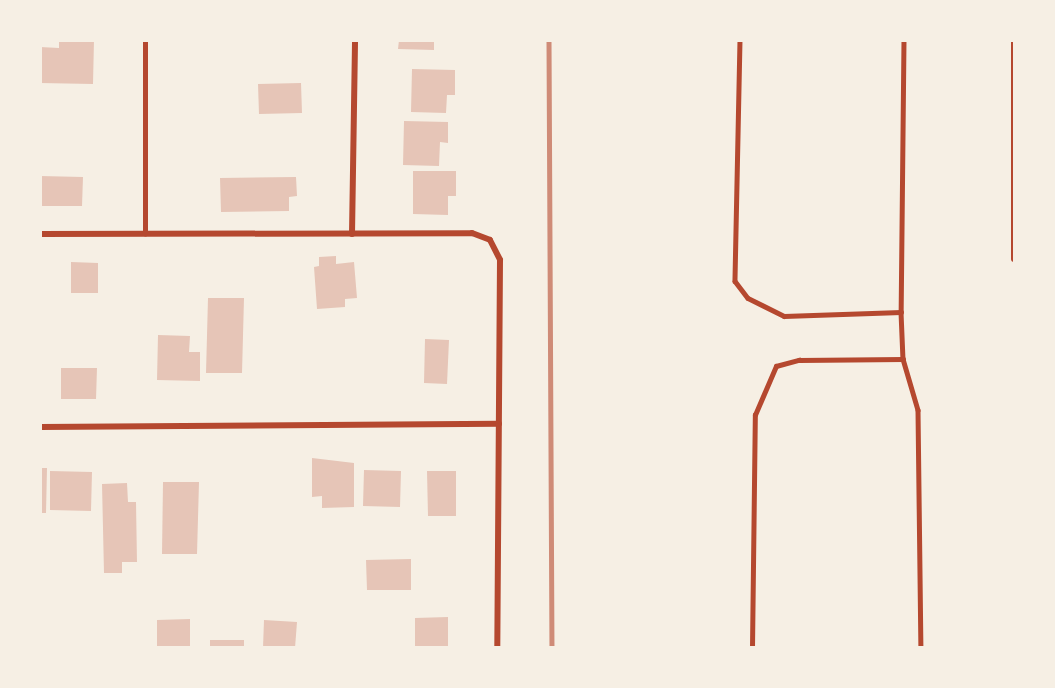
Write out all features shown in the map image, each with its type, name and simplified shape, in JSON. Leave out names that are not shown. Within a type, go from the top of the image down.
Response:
[{"type":"street","points":[[352,234],[356,40]]},
{"type":"street","points":[[1014,40],[1014,259]]},
{"type":"street","points":[[40,234],[472,232],[490,240],[500,260],[497,648]]},
{"type":"street","points":[[40,427],[499,424]]},
{"type":"lane","points":[[145,40],[145,234]]},
{"type":"lane","points":[[740,40],[735,281],[748,298],[784,316],[901,312]]},
{"type":"lane","points":[[904,40],[901,312],[903,359],[918,410],[921,648]]},
{"type":"lane","points":[[753,648],[755,415],[776,366],[799,360],[903,359]]},
{"type":"building","points":[[59,40],[94,40],[93,84],[40,83],[40,47],[59,48]]},
{"type":"building","points":[[399,40],[434,40],[434,50],[398,49]]},
{"type":"building","points":[[412,69],[455,70],[455,95],[447,95],[446,113],[411,112]]},
{"type":"building","points":[[301,83],[302,113],[259,114],[258,84]]},
{"type":"building","points":[[404,121],[448,122],[448,143],[440,142],[439,166],[403,165]]},
{"type":"building","points":[[413,171],[456,171],[456,196],[448,196],[448,215],[413,214]]},
{"type":"building","points":[[40,176],[83,177],[82,206],[40,206]]},
{"type":"building","points":[[296,177],[297,196],[289,197],[289,211],[221,212],[220,178]]},
{"type":"building","points":[[336,256],[336,264],[354,262],[357,298],[345,299],[345,307],[317,309],[314,267],[319,266],[319,257]]},
{"type":"building","points":[[71,262],[98,263],[98,293],[71,293]]},
{"type":"building","points":[[208,298],[244,298],[242,373],[206,373]]},
{"type":"building","points":[[158,335],[190,336],[189,352],[200,352],[200,381],[157,380]]},
{"type":"building","points":[[425,339],[449,340],[447,384],[424,383]]},
{"type":"building","points":[[61,368],[97,368],[96,399],[61,399]]},
{"type":"building","points":[[312,458],[354,463],[354,507],[322,508],[322,496],[312,497]]},
{"type":"building","points":[[40,468],[47,468],[46,513],[40,513]]},
{"type":"building","points":[[364,470],[401,471],[400,507],[363,506]]},
{"type":"building","points":[[50,471],[92,472],[91,511],[50,510]]},
{"type":"building","points":[[427,471],[456,471],[456,516],[428,516]]},
{"type":"building","points":[[163,482],[199,482],[197,554],[162,554]]},
{"type":"building","points":[[127,483],[128,502],[136,502],[137,562],[122,562],[122,573],[104,573],[102,484]]},
{"type":"building","points":[[411,559],[411,590],[367,590],[366,560]]},
{"type":"building","points":[[448,617],[448,648],[415,648],[415,618]]},
{"type":"building","points":[[190,619],[190,648],[157,648],[157,620]]},
{"type":"building","points":[[264,620],[297,622],[295,648],[263,648]]},
{"type":"building","points":[[210,640],[244,640],[244,648],[210,648]]},
{"type":"railway","points":[[549,40],[552,648]]}]
